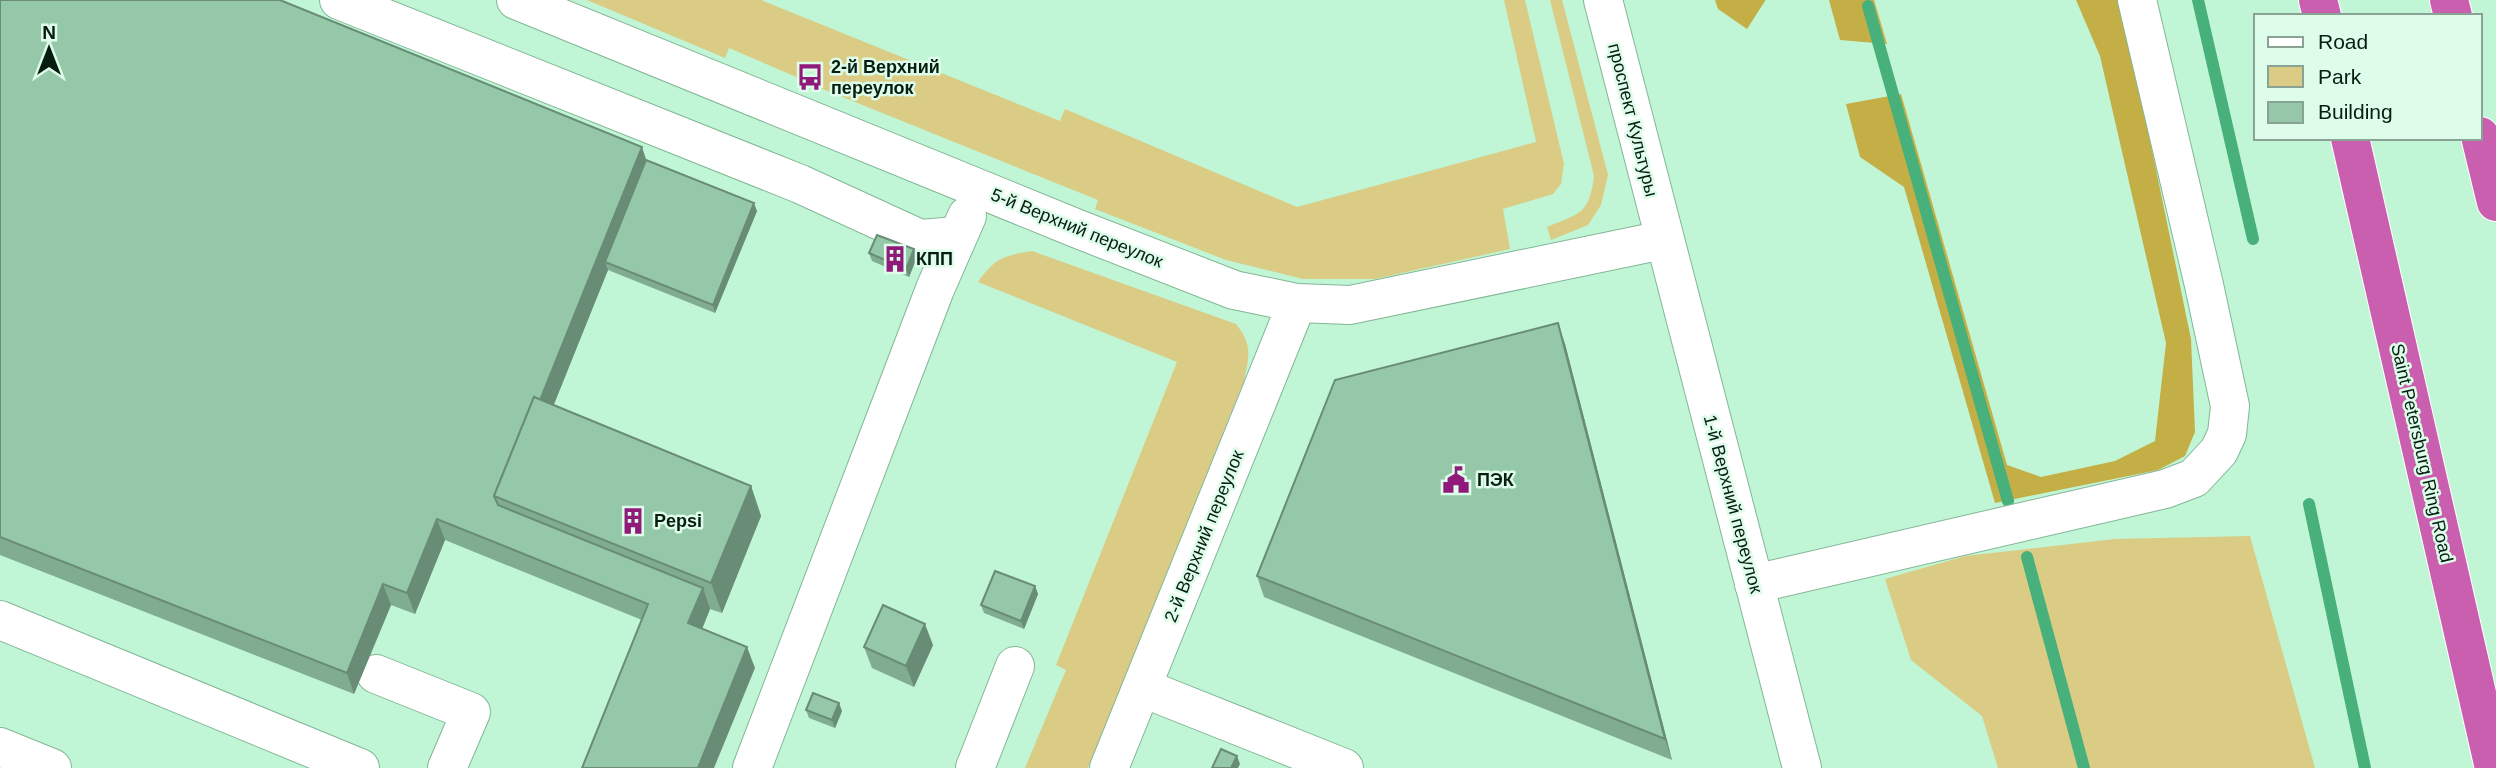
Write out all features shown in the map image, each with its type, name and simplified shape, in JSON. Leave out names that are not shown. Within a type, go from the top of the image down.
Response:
[{"type":"highway","name":"Saint Petersburg Ring Road","points":[[2350,140],[2494,768]]},
{"type":"highway","points":[[2481,140],[2496,202]]},
{"type":"street","points":[[339,0],[800,184],[920,239],[957,236]]},
{"type":"street","name":"5-й Верхний переулок","points":[[516,0],[1234,290],[1297,303],[1350,305],[1663,240]]},
{"type":"street","name":"проспект Культуры","points":[[1603,0],[1663,240]]},
{"type":"street","points":[[1754,584],[2165,489],[2194,478],[2219,451],[2227,434],[2230,406],[2137,0]]},
{"type":"street","points":[[752,768],[957,236],[979,188]]},
{"type":"street","name":"1-й Верхний переулок","points":[[1663,240],[1802,768]]},
{"type":"street","name":"2-й Верхний переулок","points":[[1109,768],[1297,303]]},
{"type":"street","points":[[0,620],[359,768]]},
{"type":"street","points":[[975,768],[1015,666]]},
{"type":"street","points":[[376,674],[471,712],[447,768]]},
{"type":"street","points":[[1143,688],[1344,768]]},
{"type":"street","points":[[0,747],[52,768]]},
{"type":"green space","points":[[587,0],[761,0],[1060,121],[1065,109],[1297,207],[1536,142],[1504,0],[1525,0],[1564,164],[1561,184],[1553,194],[1503,209],[1510,249],[1375,279],[1303,279],[1226,260],[1095,209],[1098,200],[813,85],[817,73],[806,68],[801,79],[729,48],[725,58]]},
{"type":"green space","points":[[1550,0],[1562,0],[1608,175],[1601,205],[1588,225],[1551,240],[1547,227],[1568,219],[1586,206],[1594,176]]},
{"type":"green space","points":[[1032,251],[1236,324],[1245,338],[1248,351],[1244,381],[1088,768],[1025,768],[1066,670],[1056,665],[1177,362],[978,282],[1000,259]]},
{"type":"green space","points":[[2250,536],[2315,768],[1998,768],[1982,716],[1911,660],[1885,579],[1965,556],[2115,539]]},
{"type":"shaded area","points":[[1715,0],[1765,1],[1747,29],[1718,9]]},
{"type":"shaded area","points":[[1829,0],[1874,0],[1887,44],[1840,40]]},
{"type":"shaded area","points":[[2076,0],[2121,0],[2191,339],[2195,432],[2185,456],[2158,470],[1995,503],[1904,187],[1860,157],[1846,104],[1901,94],[2007,465],[2041,477],[2115,461],[2155,441],[2166,343],[2100,56]]},
{"type":"building","points":[[0,0],[280,0],[642,147],[540,400],[534,397],[494,496],[498,505],[703,588],[688,623],[747,647],[698,768],[582,768],[648,604],[437,519],[407,593],[383,584],[347,673],[0,537]]},
{"type":"building","points":[[646,160],[754,203],[713,305],[605,262]]},
{"type":"building","points":[[877,235],[914,249],[906,269],[869,253]]},
{"type":"building","name":"ПЭК","points":[[1558,323],[1665,739],[1257,576],[1335,380]]},
{"type":"building","name":"Pepsi","points":[[534,397],[751,486],[711,583],[494,496]]},
{"type":"building","points":[[995,571],[1035,586],[1021,621],[981,605]]},
{"type":"building","points":[[883,605],[925,624],[906,666],[864,647]]},
{"type":"building","points":[[813,693],[839,703],[832,720],[806,710]]},
{"type":"building","points":[[1221,749],[1237,756],[1231,768],[1212,768]]},
{"type":"waterway","points":[[2198,0],[2253,239]]},
{"type":"waterway","points":[[1868,6],[2008,501]]},
{"type":"waterway","points":[[2309,504],[2365,768]]},
{"type":"waterway","points":[[2027,557],[2084,768]]},
{"type":"place","name":"2-й Верхний переулок","points":[[810,77]]},
{"type":"place","name":"КПП","points":[[895,259]]},
{"type":"place","name":"ПЭК","points":[[1456,480]]},
{"type":"place","name":"Pepsi","points":[[633,521]]}]
